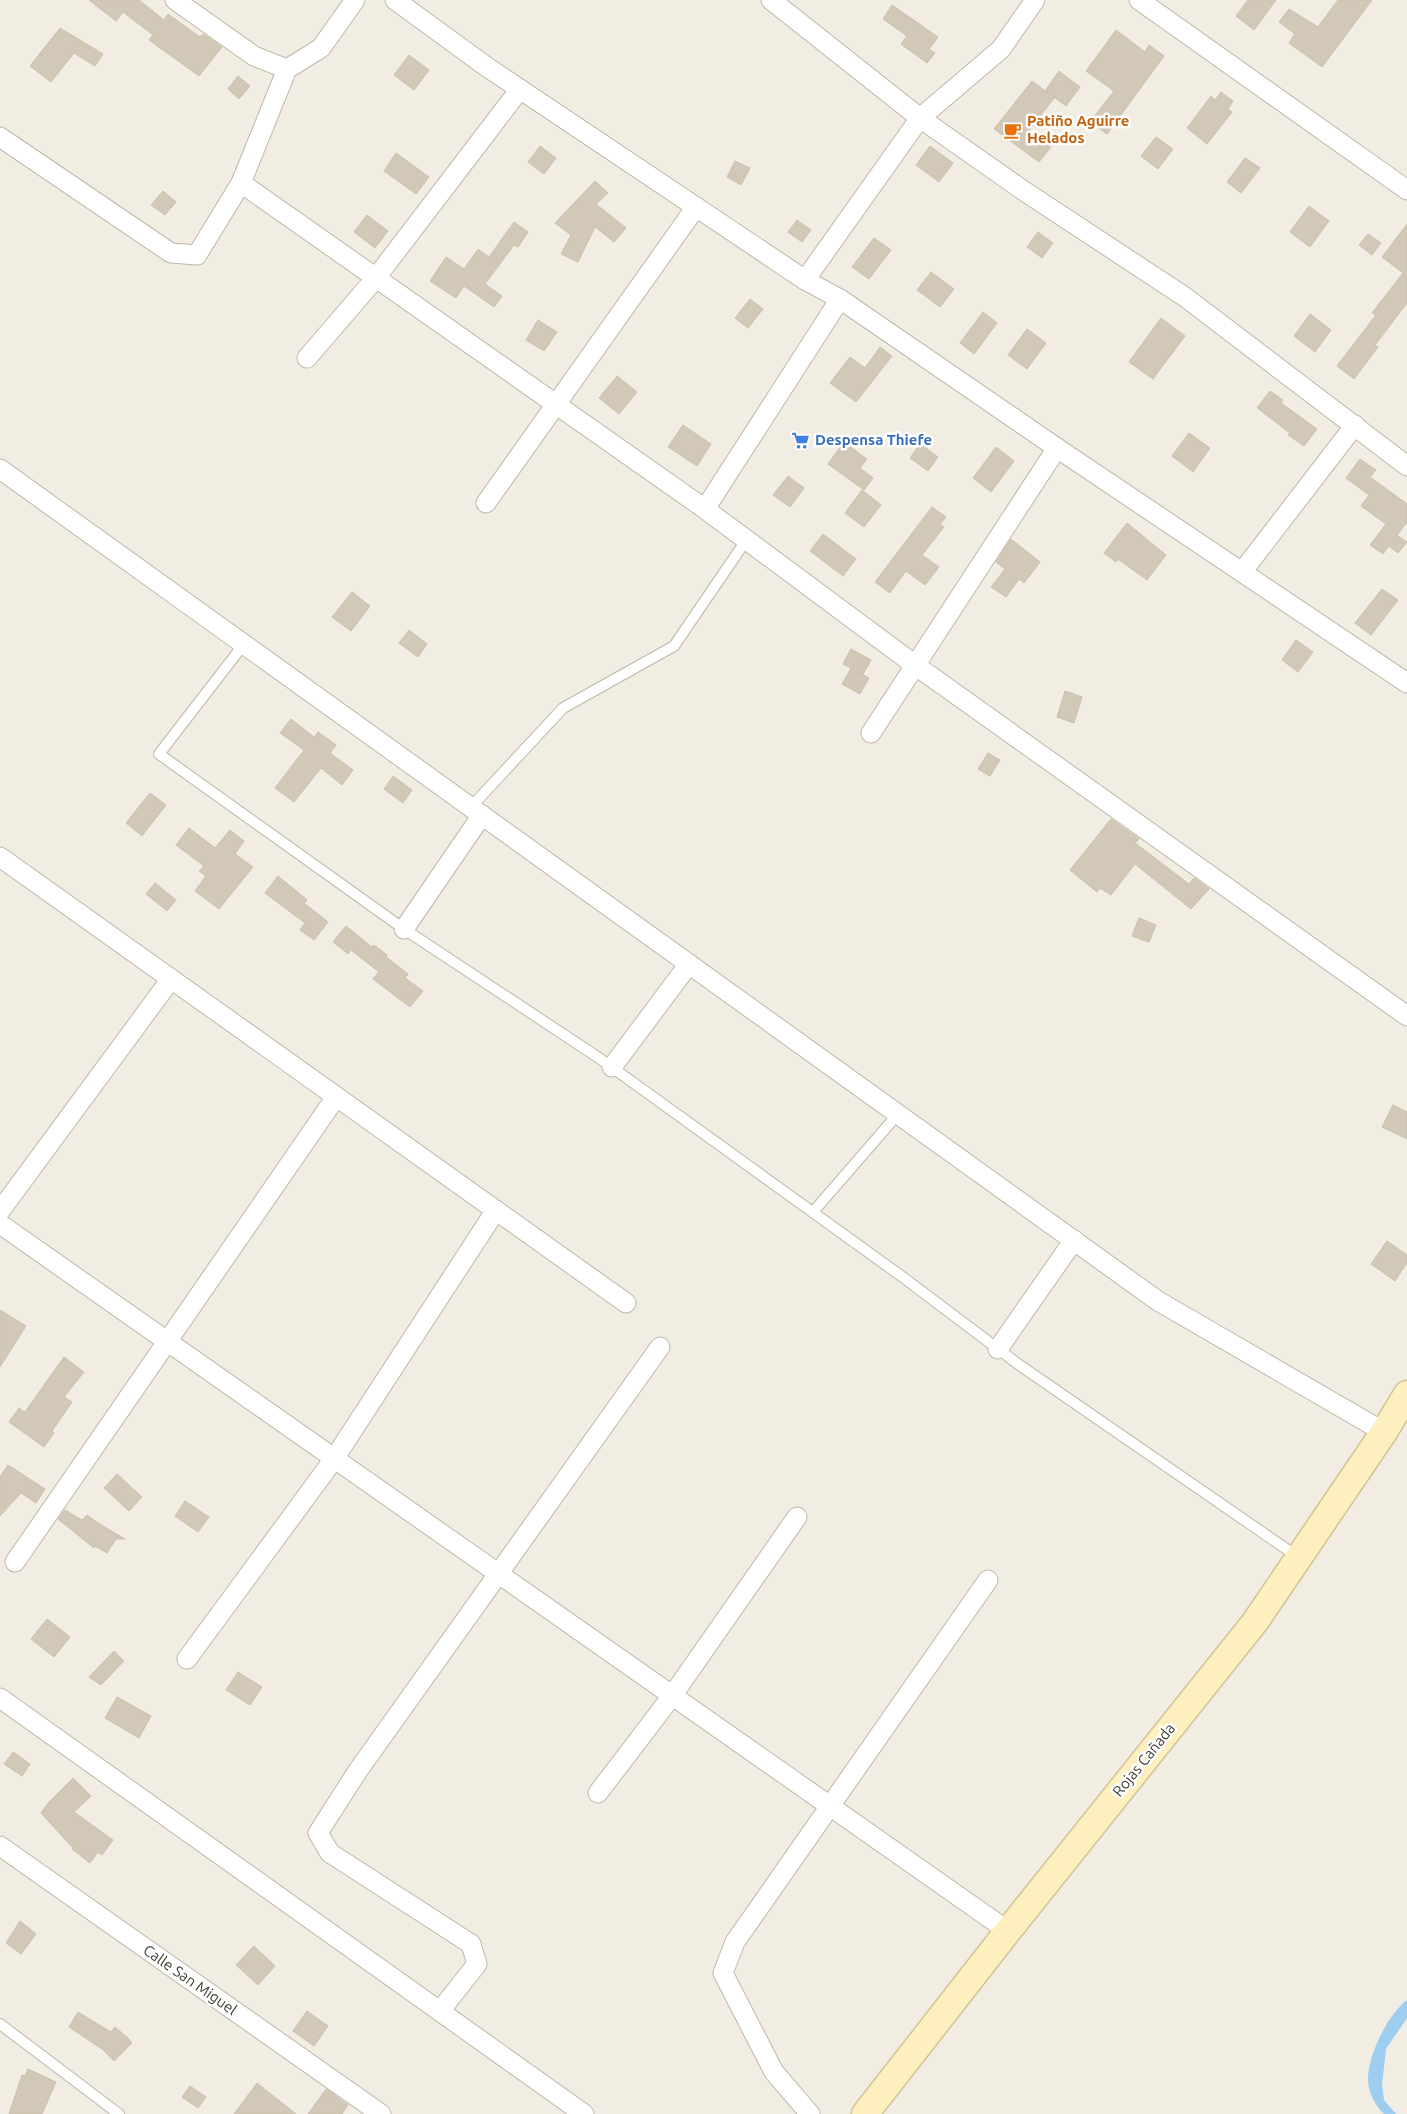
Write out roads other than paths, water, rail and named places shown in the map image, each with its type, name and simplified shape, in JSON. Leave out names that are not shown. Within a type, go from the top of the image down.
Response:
[{"type":"main road","name":"Rojas Cañada","points":[[865,2114],[1008,1931],[1255,1622],[1384,1432],[1407,1394]]},
{"type":"street","points":[[175,0],[254,56],[287,69]]},
{"type":"street","points":[[0,137],[172,253],[197,255],[241,183],[287,69],[321,48],[355,0]]},
{"type":"street","points":[[395,0],[520,89],[805,280],[840,299],[1056,448],[1407,683]]},
{"type":"street","points":[[771,0],[920,118],[1024,192],[1185,297],[1407,466]]},
{"type":"street","points":[[805,280],[920,118],[1001,49],[1035,0]]},
{"type":"street","points":[[1139,0],[1407,190]]},
{"type":"street","points":[[307,358],[375,279],[520,89]]},
{"type":"street","points":[[241,183],[747,539],[915,665],[1407,1016]]},
{"type":"street","points":[[486,503],[696,207]]},
{"type":"street","points":[[705,509],[840,299]]},
{"type":"street","points":[[1242,572],[1355,425]]},
{"type":"street","points":[[871,733],[1056,448]]},
{"type":"street","points":[[0,469],[1158,1301],[1384,1432]]},
{"type":"street","points":[[404,929],[477,811]]},
{"type":"street","points":[[3,866],[171,979],[626,1303]]},
{"type":"street","points":[[612,1067],[689,964]]},
{"type":"street","points":[[0,1212],[171,979]]},
{"type":"street","points":[[15,1562],[336,1097]]},
{"type":"street","points":[[187,1659],[334,1459],[496,1210]]},
{"type":"street","points":[[0,1224],[1008,1931]]},
{"type":"street","points":[[998,1349],[1074,1240]]},
{"type":"street","points":[[440,2011],[477,1964],[471,1944],[330,1853],[318,1833],[357,1772],[660,1347]]},
{"type":"street","points":[[598,1793],[672,1696],[797,1517]]},
{"type":"street","points":[[810,2114],[774,2072],[723,1973],[735,1942],[988,1580]]},
{"type":"street","points":[[0,1698],[584,2114]]},
{"type":"street","name":"Calle San Miguel","points":[[0,1846],[381,2114]]},
{"type":"lane","points":[[477,811],[563,708],[674,646],[747,539]]},
{"type":"lane","points":[[244,644],[159,754],[404,929],[612,1067],[998,1349],[1298,1558]]},
{"type":"lane","points":[[813,1212],[898,1114]]},
{"type":"lane","points":[[0,2024],[119,2114]]},
{"type":"water","points":[[1407,2000],[1407,2018],[1386,2049],[1382,2085],[1384,2100],[1396,2114],[1384,2114],[1375,2102],[1368,2084],[1371,2058],[1386,2025],[1400,2006]]},
{"type":"place","name":"Patiño Aguirre Helados","points":[[1013,130]]},
{"type":"place","name":"Despensa Thiefe","points":[[801,440]]}]
